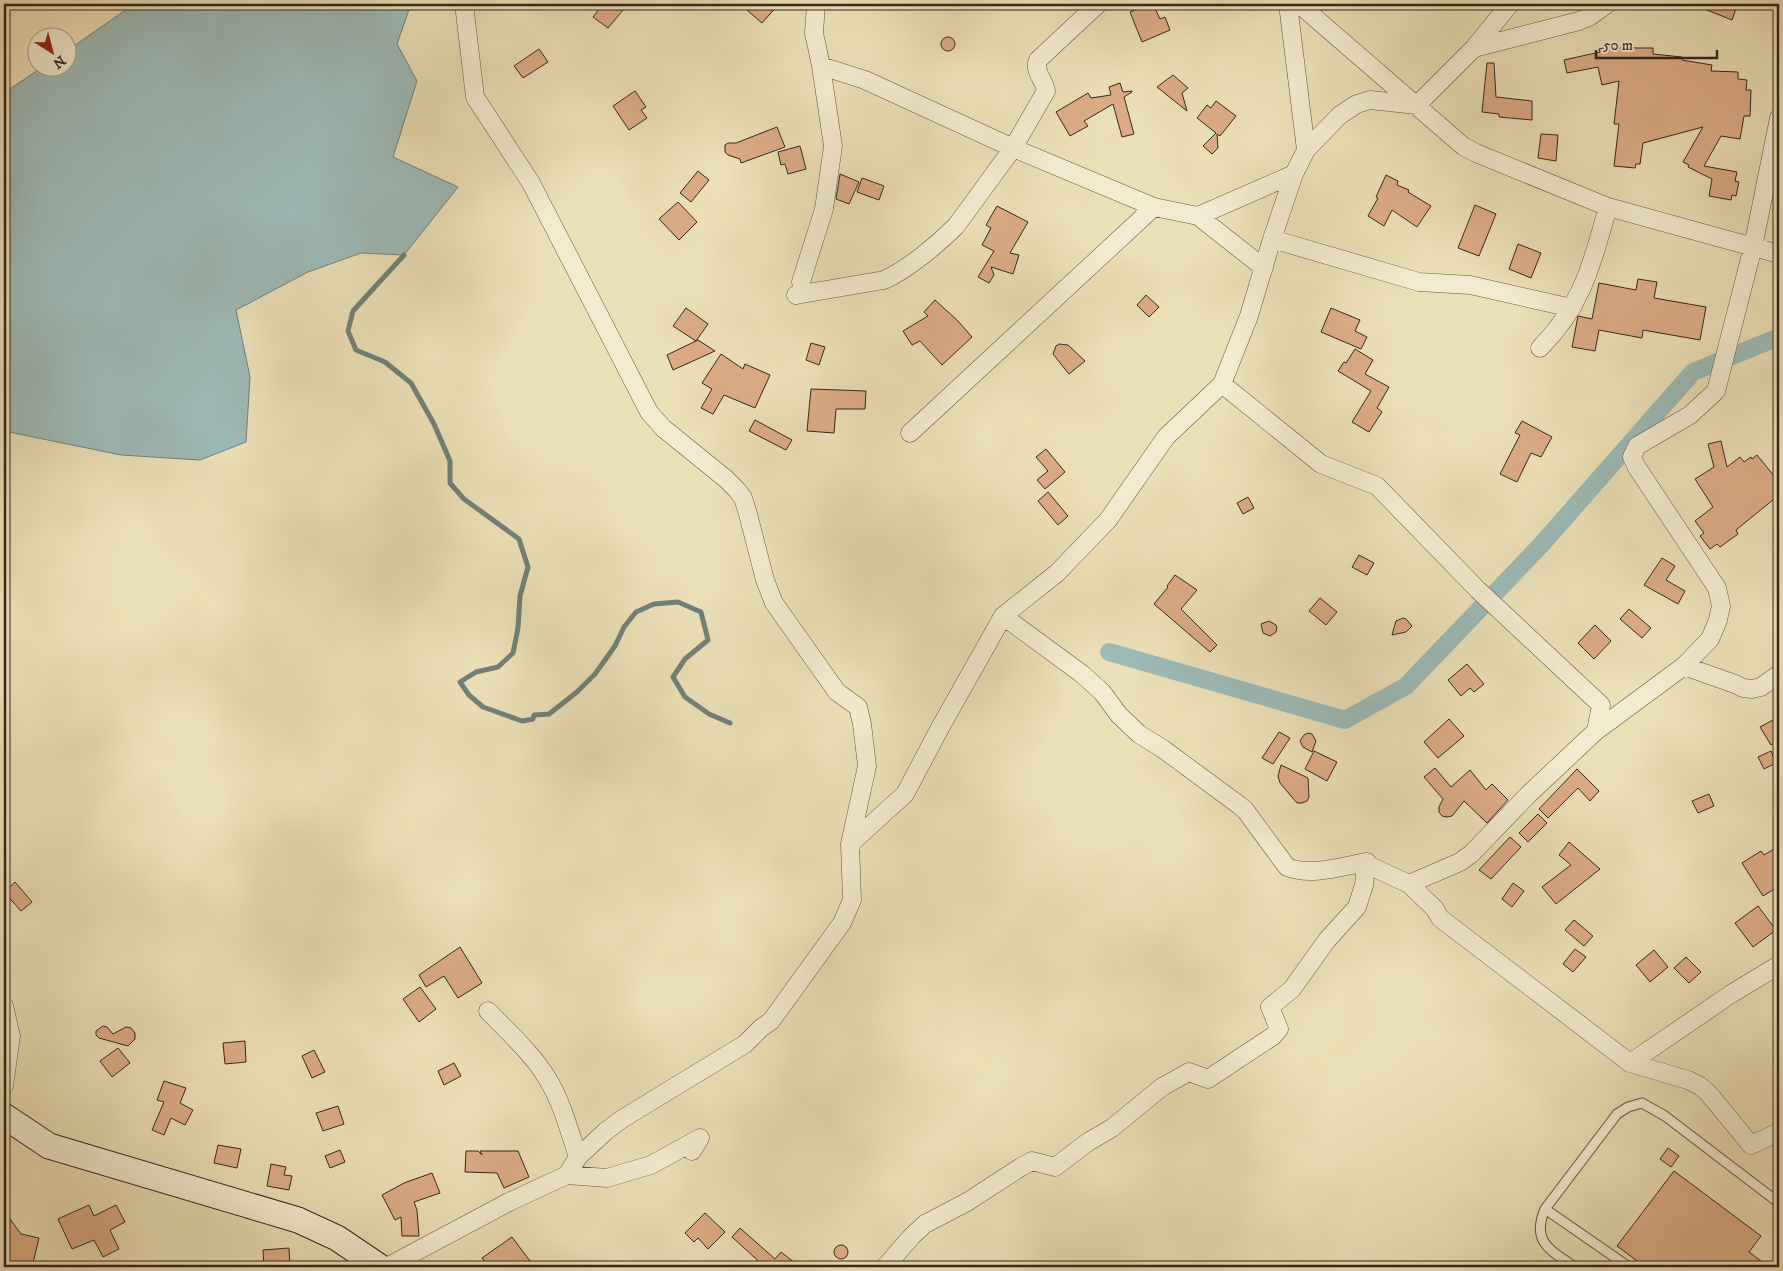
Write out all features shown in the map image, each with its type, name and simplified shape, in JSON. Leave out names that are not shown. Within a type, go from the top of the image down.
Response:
[{"type":"street","points":[[464,4],[475,97],[530,183],[649,412],[664,428],[726,479],[743,498],[765,580],[774,603],[837,692],[858,707],[867,766],[850,844],[852,900],[842,922],[770,1021],[745,1044],[606,1130],[578,1157],[567,1175]]},
{"type":"street","points":[[816,4],[814,33],[821,66],[833,153],[824,209],[801,282],[804,292],[796,295],[870,284],[884,280],[896,275],[946,236],[956,226],[1013,148],[1046,92],[1037,69],[1036,64],[1038,60],[1098,4]]},
{"type":"street","points":[[1288,4],[1306,150]]},
{"type":"street","points":[[1417,105],[1474,48],[1510,4]]},
{"type":"street","points":[[1474,48],[1579,21],[1589,17],[1606,4]]},
{"type":"street","points":[[1305,5],[1469,150],[1608,207],[1779,254]]},
{"type":"street","points":[[821,66],[865,80],[1013,148],[1154,207],[1198,216],[1264,268]]},
{"type":"street","points":[[850,844],[904,794],[1003,616],[1057,573],[1108,520],[1166,437],[1222,384],[1244,329],[1294,174],[1306,150],[1340,116],[1357,104],[1370,100],[1417,105]]},
{"type":"street","points":[[1408,884],[1449,868],[1471,854],[1530,793],[1596,731],[1684,666],[1710,639],[1721,606],[1717,588],[1636,466],[1632,456],[1637,446],[1690,415],[1716,391],[1752,246],[1779,118]]},
{"type":"street","points":[[1198,216],[1294,174]]},
{"type":"street","points":[[910,432],[1154,207]]},
{"type":"street","points":[[1540,348],[1556,332],[1572,308],[1587,278],[1608,207]]},
{"type":"street","points":[[1272,239],[1419,282],[1470,285],[1572,308]]},
{"type":"street","points":[[1222,384],[1321,464],[1377,486],[1478,590],[1601,705],[1596,731]]},
{"type":"street","points":[[1003,616],[1082,674],[1102,692],[1119,715],[1139,734],[1163,749],[1240,805],[1287,867],[1296,871],[1308,872],[1367,862],[1366,864],[1408,884],[1435,909],[1440,918],[1630,1064],[1688,1080],[1700,1086],[1709,1094],[1751,1145],[1779,1132]]},
{"type":"street","points":[[1684,666],[1742,688],[1752,689],[1761,687],[1779,674]]},
{"type":"street","points":[[884,1267],[925,1224],[955,1209],[1021,1166],[1032,1161],[1055,1167],[1088,1142],[1112,1128],[1175,1078],[1189,1072],[1208,1079],[1273,1036],[1279,1029],[1270,1007],[1292,989],[1327,940],[1357,907],[1364,885],[1366,864]]},
{"type":"street","points":[[1630,1064],[1731,994],[1779,965]]},
{"type":"street","points":[[4,1006],[10,1036],[4,1086]]},
{"type":"street","points":[[488,1011],[533,1059],[547,1078],[563,1112],[578,1157]]},
{"type":"street","points":[[4,1116],[49,1146],[298,1220],[337,1238],[380,1267]]},
{"type":"street","points":[[387,1267],[508,1202],[567,1175],[607,1178],[651,1165],[700,1138],[692,1151]]},
{"type":"lane","points":[[1574,1267],[1554,1253],[1541,1239],[1540,1221],[1545,1208],[1617,1114],[1628,1107],[1642,1102],[1665,1116],[1779,1203]]},
{"type":"lane","points":[[1545,1208],[1629,1267]]},
{"type":"water","points":[[147,4],[411,4],[397,44],[417,81],[393,157],[458,187],[404,255],[361,253],[308,272],[236,310],[250,377],[246,442],[200,460],[121,455],[4,431],[4,93],[28,77],[78,78],[78,43],[130,7]]},
{"type":"building","points":[[603,4],[628,4],[608,28],[593,17]]},
{"type":"building","points":[[740,4],[779,4],[762,23]]},
{"type":"building","points":[[1153,4],[1160,19],[1165,17],[1170,30],[1142,42],[1130,12]]},
{"type":"building","points":[[1692,4],[1730,4],[1737,6],[1732,20]]},
{"type":"building","points":[[945,37],[951,37],[955,44],[951,51],[945,51],[941,47],[941,41]]},
{"type":"building","points":[[1612,46],[1612,48],[1653,48],[1653,54],[1682,57],[1682,60],[1712,65],[1711,71],[1738,72],[1738,79],[1747,80],[1746,90],[1751,90],[1750,116],[1744,116],[1740,139],[1721,136],[1704,166],[1737,172],[1735,181],[1739,182],[1736,196],[1732,195],[1731,200],[1709,196],[1712,179],[1688,167],[1689,165],[1683,162],[1703,127],[1643,143],[1640,164],[1636,164],[1635,168],[1614,166],[1619,124],[1614,124],[1619,81],[1602,85],[1598,67],[1567,73],[1564,60],[1600,52],[1599,49]]},
{"type":"building","points":[[539,49],[548,62],[523,78],[514,66]]},
{"type":"building","points":[[1487,63],[1494,63],[1496,97],[1532,101],[1532,120],[1499,117],[1499,114],[1482,112]]},
{"type":"building","points":[[1173,75],[1188,88],[1182,93],[1187,111],[1157,87]]},
{"type":"building","points":[[1120,83],[1123,92],[1132,91],[1124,97],[1134,134],[1122,137],[1113,104],[1084,121],[1088,126],[1070,136],[1056,112],[1088,93],[1091,98],[1111,95],[1109,87]]},
{"type":"building","points":[[635,91],[646,107],[641,110],[647,118],[629,130],[613,106]]},
{"type":"building","points":[[1216,101],[1236,116],[1220,136],[1217,134],[1218,148],[1212,154],[1203,146],[1216,133],[1197,118],[1207,105],[1211,108]]},
{"type":"building","points":[[777,127],[785,147],[741,163],[740,159],[725,152],[725,145],[728,143],[736,143]]},
{"type":"building","points":[[1541,134],[1558,135],[1556,161],[1538,158]]},
{"type":"building","points":[[800,146],[806,169],[788,174],[785,164],[781,165],[778,152]]},
{"type":"building","points":[[698,171],[709,180],[691,202],[680,193]]},
{"type":"building","points":[[840,174],[859,182],[849,204],[836,199]]},
{"type":"building","points":[[1386,175],[1398,181],[1397,185],[1409,190],[1408,192],[1431,206],[1417,227],[1392,210],[1384,226],[1368,216],[1378,198],[1376,197]]},
{"type":"building","points":[[862,178],[884,186],[879,200],[857,192]]},
{"type":"building","points":[[678,202],[697,222],[679,240],[659,219]]},
{"type":"building","points":[[1475,205],[1496,214],[1479,256],[1458,248]]},
{"type":"building","points":[[997,206],[1028,222],[1010,253],[1019,255],[1013,274],[991,267],[994,275],[989,283],[978,277],[994,251],[982,245],[991,228],[986,225]]},
{"type":"building","points":[[1518,244],[1541,253],[1531,278],[1509,269]]},
{"type":"building","points":[[1638,279],[1657,282],[1654,298],[1706,307],[1700,340],[1643,330],[1642,338],[1599,330],[1595,351],[1572,347],[1578,316],[1592,319],[1599,283],[1636,290]]},
{"type":"building","points":[[1146,295],[1159,307],[1149,317],[1137,305]]},
{"type":"building","points":[[935,300],[972,337],[942,365],[920,341],[912,345],[903,331],[928,316],[924,312]]},
{"type":"building","points":[[686,308],[708,324],[696,341],[673,326]]},
{"type":"building","points":[[1331,308],[1360,320],[1355,331],[1367,337],[1361,349],[1321,332]]},
{"type":"building","points":[[698,340],[715,351],[673,370],[667,355]]},
{"type":"building","points":[[811,343],[825,347],[819,365],[806,360]]},
{"type":"building","points":[[1059,344],[1068,345],[1085,361],[1069,374],[1053,354],[1056,346]]},
{"type":"building","points":[[1355,349],[1373,360],[1365,374],[1389,387],[1377,408],[1382,412],[1369,432],[1352,422],[1371,391],[1338,371]]},
{"type":"building","points":[[721,354],[743,369],[745,364],[770,375],[755,408],[724,395],[713,414],[701,408],[712,389],[702,383]]},
{"type":"building","points":[[811,389],[866,391],[865,409],[836,409],[834,433],[807,431]]},
{"type":"building","points":[[755,420],[792,440],[786,450],[749,431]]},
{"type":"building","points":[[1522,421],[1552,437],[1541,457],[1531,453],[1517,482],[1500,474],[1520,435],[1515,433]]},
{"type":"building","points":[[1721,441],[1727,467],[1740,457],[1744,462],[1757,455],[1779,482],[1779,495],[1736,530],[1738,534],[1720,547],[1717,544],[1710,549],[1700,536],[1704,533],[1695,521],[1713,507],[1695,479],[1714,467],[1708,444]]},
{"type":"building","points":[[1046,449],[1065,472],[1045,489],[1037,480],[1048,471],[1036,457]]},
{"type":"building","points":[[1048,492],[1068,516],[1058,525],[1038,501]]},
{"type":"building","points":[[1248,497],[1254,508],[1243,514],[1237,503]]},
{"type":"building","points":[[1359,555],[1374,563],[1367,575],[1352,567]]},
{"type":"building","points":[[1662,558],[1675,566],[1666,580],[1685,591],[1678,604],[1644,585]]},
{"type":"building","points":[[1175,575],[1197,590],[1181,609],[1217,645],[1210,652],[1154,604]]},
{"type":"building","points":[[1320,598],[1337,612],[1326,625],[1309,611]]},
{"type":"building","points":[[1629,609],[1651,628],[1642,638],[1620,619]]},
{"type":"building","points":[[1403,618],[1412,626],[1406,632],[1392,635],[1396,621]]},
{"type":"building","points":[[1269,621],[1276,625],[1277,628],[1276,632],[1270,636],[1263,633],[1261,624]]},
{"type":"building","points":[[1595,625],[1611,641],[1594,659],[1578,643]]},
{"type":"building","points":[[1467,664],[1484,684],[1474,692],[1470,688],[1461,696],[1448,680]]},
{"type":"building","points":[[1449,719],[1464,736],[1438,758],[1424,742]]},
{"type":"building","points":[[1773,720],[1779,731],[1779,740],[1771,745],[1760,727]]},
{"type":"building","points":[[1279,732],[1290,738],[1273,764],[1262,758]]},
{"type":"building","points":[[1308,733],[1312,734],[1316,741],[1312,752],[1303,747],[1300,741]]},
{"type":"building","points":[[1314,751],[1337,762],[1327,781],[1305,769]]},
{"type":"building","points":[[1771,751],[1776,763],[1764,769],[1758,757]]},
{"type":"building","points":[[1281,765],[1308,778],[1309,797],[1307,801],[1297,803],[1280,783],[1278,776]]},
{"type":"building","points":[[1435,768],[1451,787],[1470,770],[1486,790],[1492,784],[1508,800],[1487,823],[1464,801],[1452,816],[1442,816],[1439,812],[1439,807],[1443,799],[1424,777]]},
{"type":"building","points":[[1577,769],[1599,791],[1590,801],[1578,788],[1548,818],[1539,809]]},
{"type":"building","points":[[1709,794],[1714,806],[1698,813],[1692,801]]},
{"type":"building","points":[[1538,814],[1547,823],[1528,842],[1519,833]]},
{"type":"building","points":[[1510,837],[1521,847],[1491,879],[1479,870]]},
{"type":"building","points":[[1569,842],[1600,869],[1556,904],[1542,887],[1571,865],[1559,855]]},
{"type":"building","points":[[1779,846],[1779,886],[1763,896],[1742,863],[1761,851],[1764,855]]},
{"type":"building","points":[[15,882],[32,902],[21,911],[4,892]]},
{"type":"building","points":[[1513,883],[1524,891],[1512,907],[1502,899]]},
{"type":"building","points":[[1758,906],[1776,930],[1753,947],[1735,923]]},
{"type":"building","points":[[1574,920],[1593,936],[1584,946],[1565,930]]},
{"type":"building","points":[[460,947],[482,983],[458,998],[444,976],[426,987],[419,975]]},
{"type":"building","points":[[1575,949],[1586,957],[1573,972],[1563,964]]},
{"type":"building","points":[[1654,950],[1668,967],[1650,982],[1636,965]]},
{"type":"building","points":[[1686,957],[1701,972],[1689,983],[1674,968]]},
{"type":"building","points":[[420,987],[436,1009],[419,1022],[403,999]]},
{"type":"building","points":[[103,1026],[107,1027],[113,1034],[126,1027],[131,1028],[135,1033],[135,1039],[128,1046],[99,1038],[96,1035],[96,1031]]},
{"type":"building","points":[[245,1041],[246,1062],[225,1064],[223,1043]]},
{"type":"building","points":[[118,1048],[130,1063],[112,1077],[100,1061]]},
{"type":"building","points":[[314,1050],[325,1072],[312,1078],[302,1056]]},
{"type":"building","points":[[454,1063],[461,1076],[444,1085],[438,1071]]},
{"type":"building","points":[[164,1081],[186,1088],[180,1103],[193,1110],[185,1125],[171,1118],[164,1135],[152,1130],[164,1102],[157,1100]]},
{"type":"building","points":[[338,1106],[344,1124],[323,1131],[316,1113]]},
{"type":"building","points":[[218,1145],[241,1149],[237,1168],[214,1163]]},
{"type":"building","points":[[1668,1148],[1679,1156],[1671,1167],[1660,1159]]},
{"type":"building","points":[[340,1150],[345,1162],[330,1168],[325,1156]]},
{"type":"building","points":[[466,1151],[478,1151],[482,1155],[480,1151],[518,1151],[529,1177],[504,1188],[497,1173],[465,1172]]},
{"type":"building","points":[[271,1164],[286,1167],[284,1175],[292,1176],[289,1190],[267,1186]]},
{"type":"building","points":[[1674,1171],[1761,1236],[1749,1252],[1769,1267],[1645,1267],[1617,1246]]},
{"type":"building","points":[[432,1173],[440,1193],[414,1202],[417,1210],[419,1236],[402,1236],[401,1217],[395,1220],[382,1195],[404,1183]]},
{"type":"building","points":[[89,1205],[94,1216],[116,1205],[125,1222],[110,1230],[119,1249],[103,1257],[94,1240],[72,1249],[58,1219]]},
{"type":"building","points":[[4,1211],[21,1234],[39,1238],[32,1267],[4,1267]]},
{"type":"building","points":[[705,1213],[725,1232],[708,1249],[698,1238],[694,1242],[685,1233]]},
{"type":"building","points":[[740,1228],[775,1259],[781,1252],[800,1267],[765,1267],[732,1237]]},
{"type":"building","points":[[512,1237],[530,1261],[522,1267],[489,1267],[482,1258]]},
{"type":"building","points":[[841,1245],[846,1247],[848,1252],[846,1257],[841,1259],[836,1257],[834,1252],[836,1247]]},
{"type":"building","points":[[289,1248],[290,1267],[264,1267],[263,1250]]},
{"type":"waterway","points":[[404,255],[353,311],[348,331],[356,350],[385,362],[411,383],[434,424],[450,461],[450,483],[464,499],[519,539],[528,567],[520,596],[518,628],[513,653],[498,667],[476,672],[460,682],[469,695],[483,707],[522,721],[533,719],[534,715],[549,714],[577,692],[595,674],[615,646],[624,627],[636,612],[654,604],[678,602],[701,612],[708,640],[685,659],[673,677],[685,697],[709,714],[730,723]]},
{"type":"waterway","points":[[1109,652],[1345,720],[1406,686],[1541,545],[1693,372],[1779,337]]}]
